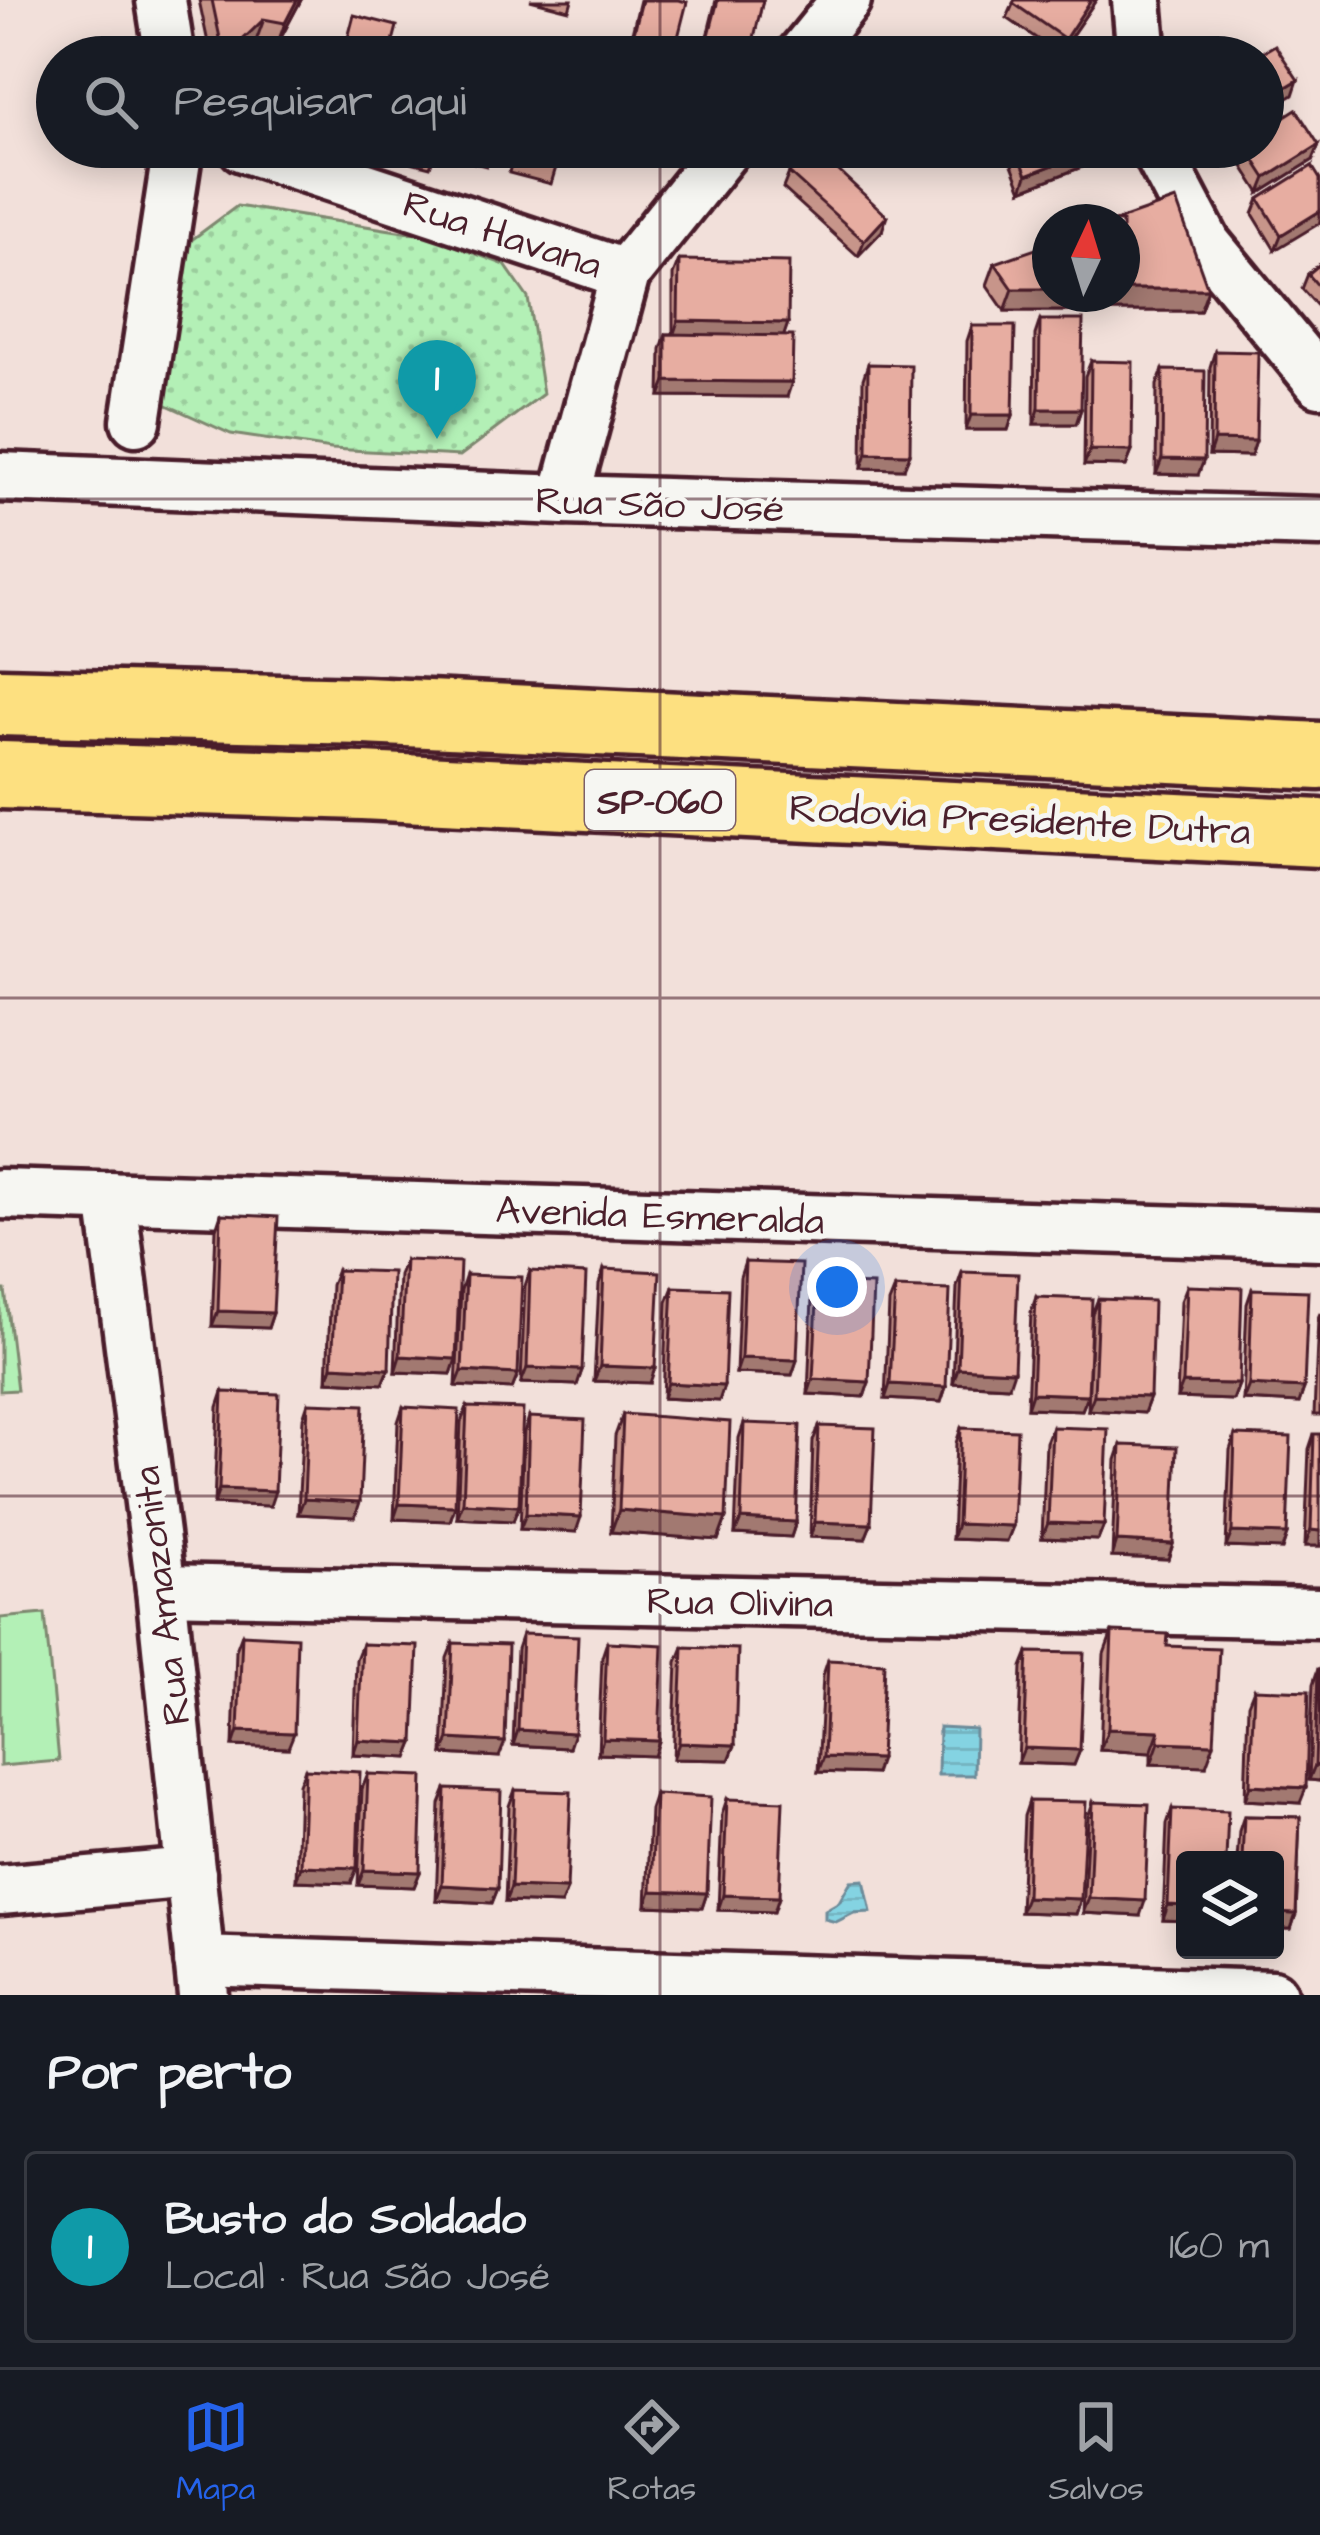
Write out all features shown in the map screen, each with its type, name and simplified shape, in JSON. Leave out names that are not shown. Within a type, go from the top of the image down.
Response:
[{"type":"highway","name":"Rodovia Presidente Dutra","points":[[0,702],[364,711],[1320,756]]},
{"type":"highway","name":"Rodovia Presidente Dutra","points":[[0,776],[362,786],[1320,833]]},
{"type":"street","points":[[161,0],[167,36]]},
{"type":"street","points":[[817,36],[846,0]]},
{"type":"street","points":[[1137,0],[1140,36]]},
{"type":"street","points":[[136,421],[175,168]]},
{"type":"street","name":"Rua Havana","points":[[306,168],[625,274]]},
{"type":"street","points":[[564,500],[625,274],[711,168]]},
{"type":"street","points":[[1166,168],[1206,244],[1320,382]]},
{"type":"street","name":"Rua São José","points":[[0,477],[564,500],[1320,522]]},
{"type":"street","name":"Avenida Esmeralda","points":[[0,1194],[1320,1234]]},
{"type":"street","name":"Rua Amazonita","points":[[111,1197],[161,1589],[201,1978]]},
{"type":"street","name":"Rua Olivina","points":[[161,1589],[1320,1613]]},
{"type":"street","points":[[0,1890],[190,1873]]},
{"type":"street","points":[[201,1978],[1273,1995]]},
{"type":"green space","points":[[237,206],[430,236],[505,265],[528,298],[543,394],[460,456],[331,449],[231,434],[165,404],[163,324],[182,247]]},
{"type":"green space","points":[[0,1290],[5,1290],[17,1390],[0,1391]]},
{"type":"green space","points":[[45,1614],[59,1761],[0,1766],[0,1618]]},
{"type":"water","points":[[939,1727],[975,1729],[974,1775],[938,1775]]},
{"type":"water","points":[[864,1880],[871,1912],[854,1913],[836,1922],[825,1919],[825,1910],[839,1902],[851,1881]]},
{"type":"building","points":[[212,0],[297,0],[285,23],[264,19],[246,36],[220,36]]},
{"type":"building","points":[[642,0],[687,2],[678,36],[633,36]]},
{"type":"building","points":[[718,0],[763,0],[754,36],[709,36]]},
{"type":"building","points":[[1015,0],[1091,0],[1067,36],[1013,3]]},
{"type":"building","points":[[354,15],[397,26],[394,36],[348,36]]},
{"type":"building","points":[[1284,59],[1298,80],[1284,88]]},
{"type":"building","points":[[1296,109],[1319,145],[1284,167],[1284,117]]},
{"type":"building","points":[[1312,166],[1320,179],[1320,211],[1281,235],[1259,199]]},
{"type":"building","points":[[794,168],[836,168],[887,216],[864,241],[789,173]]},
{"type":"building","points":[[1260,168],[1282,168],[1266,178]]},
{"type":"building","points":[[1176,200],[1208,289],[1140,289],[1140,213]]},
{"type":"building","points":[[1032,250],[1032,289],[1013,289],[995,263]]},
{"type":"building","points":[[679,260],[789,262],[788,323],[678,321]]},
{"type":"building","points":[[1320,264],[1320,288],[1308,274]]},
{"type":"building","points":[[1040,320],[1083,320],[1081,409],[1039,409]]},
{"type":"building","points":[[972,326],[1015,326],[1013,415],[971,415]]},
{"type":"building","points":[[666,334],[793,336],[792,382],[666,381]]},
{"type":"building","points":[[1215,351],[1258,352],[1256,441],[1214,440]]},
{"type":"building","points":[[1091,361],[1133,362],[1132,451],[1090,450]]},
{"type":"building","points":[[868,364],[911,365],[910,454],[867,453]]},
{"type":"building","points":[[1163,370],[1205,371],[1204,460],[1162,459]]},
{"type":"building","points":[[221,1214],[278,1217],[273,1313],[218,1311]]},
{"type":"building","points":[[405,1260],[460,1262],[456,1359],[400,1356]]},
{"type":"building","points":[[745,1262],[801,1264],[797,1360],[741,1358]]},
{"type":"building","points":[[604,1269],[660,1272],[655,1368],[600,1366]]},
{"type":"building","points":[[337,1270],[392,1272],[389,1369],[332,1366]]},
{"type":"building","points":[[530,1271],[586,1274],[582,1370],[527,1368]]},
{"type":"building","points":[[962,1272],[1018,1274],[1014,1371],[958,1368]]},
{"type":"building","points":[[466,1275],[522,1277],[518,1374],[462,1371]]},
{"type":"building","points":[[818,1283],[873,1285],[869,1382],[813,1379]]},
{"type":"building","points":[[1187,1286],[1242,1288],[1239,1384],[1183,1383]]},
{"type":"building","points":[[673,1287],[728,1289],[724,1386],[668,1383]]},
{"type":"building","points":[[895,1288],[950,1290],[946,1387],[890,1384]]},
{"type":"building","points":[[1252,1289],[1308,1291],[1304,1388],[1249,1385]]},
{"type":"building","points":[[1036,1297],[1092,1299],[1088,1395],[1032,1393]]},
{"type":"building","points":[[1098,1299],[1153,1301],[1150,1397],[1094,1395]]},
{"type":"building","points":[[223,1392],[279,1394],[275,1491],[219,1489]]},
{"type":"building","points":[[308,1403],[364,1405],[360,1502],[304,1499]]},
{"type":"building","points":[[403,1407],[459,1410],[455,1506],[399,1504]]},
{"type":"building","points":[[467,1407],[523,1409],[519,1506],[463,1503]]},
{"type":"building","points":[[623,1414],[730,1422],[726,1518],[619,1510]]},
{"type":"building","points":[[529,1417],[585,1420],[581,1517],[526,1514]]},
{"type":"building","points":[[744,1423],[800,1425],[796,1522],[741,1519]]},
{"type":"building","points":[[819,1426],[875,1428],[871,1524],[815,1522]]},
{"type":"building","points":[[1052,1427],[1108,1429],[1104,1525],[1048,1523]]},
{"type":"building","points":[[961,1428],[1017,1430],[1013,1526],[957,1524]]},
{"type":"building","points":[[1314,1434],[1320,1434],[1320,1531],[1311,1530]]},
{"type":"building","points":[[1235,1435],[1291,1437],[1287,1534],[1232,1532]]},
{"type":"building","points":[[1121,1445],[1177,1447],[1173,1544],[1117,1541]]},
{"type":"building","points":[[1112,1632],[1168,1634],[1167,1646],[1219,1648],[1214,1744],[1159,1742],[1159,1731],[1108,1729]]},
{"type":"building","points":[[242,1634],[297,1637],[294,1733],[238,1731]]},
{"type":"building","points":[[522,1634],[578,1636],[574,1733],[518,1730]]},
{"type":"building","points":[[607,1642],[663,1645],[659,1741],[603,1739]]},
{"type":"building","points":[[453,1643],[508,1645],[505,1742],[449,1739]]},
{"type":"building","points":[[362,1644],[418,1646],[414,1743],[358,1740]]},
{"type":"building","points":[[683,1647],[738,1649],[735,1745],[679,1743]]},
{"type":"building","points":[[1028,1652],[1084,1653],[1080,1750],[1024,1748]]},
{"type":"building","points":[[828,1660],[884,1663],[880,1759],[824,1757]]},
{"type":"building","points":[[1320,1669],[1320,1766],[1315,1765]]},
{"type":"building","points":[[1254,1689],[1309,1691],[1306,1788],[1250,1785]]},
{"type":"building","points":[[305,1769],[360,1772],[357,1868],[301,1866]]},
{"type":"building","points":[[368,1774],[423,1776],[420,1872],[364,1870]]},
{"type":"building","points":[[446,1789],[501,1791],[498,1888],[442,1885]]},
{"type":"building","points":[[515,1790],[571,1792],[567,1889],[511,1887]]},
{"type":"building","points":[[655,1794],[711,1797],[707,1893],[651,1891]]},
{"type":"building","points":[[727,1799],[783,1801],[779,1897],[723,1895]]},
{"type":"building","points":[[1029,1801],[1086,1802],[1081,1899],[1026,1897]]},
{"type":"building","points":[[1093,1802],[1149,1804],[1145,1901],[1089,1898]]},
{"type":"building","points":[[1172,1809],[1228,1811],[1226,1851],[1176,1851],[1176,1905],[1168,1905]]},
{"type":"building","points":[[1244,1816],[1300,1817],[1296,1914],[1284,1913],[1284,1851],[1242,1851]]},
{"type":"place","name":"Busto do Soldado","points":[[437,439]]}]
